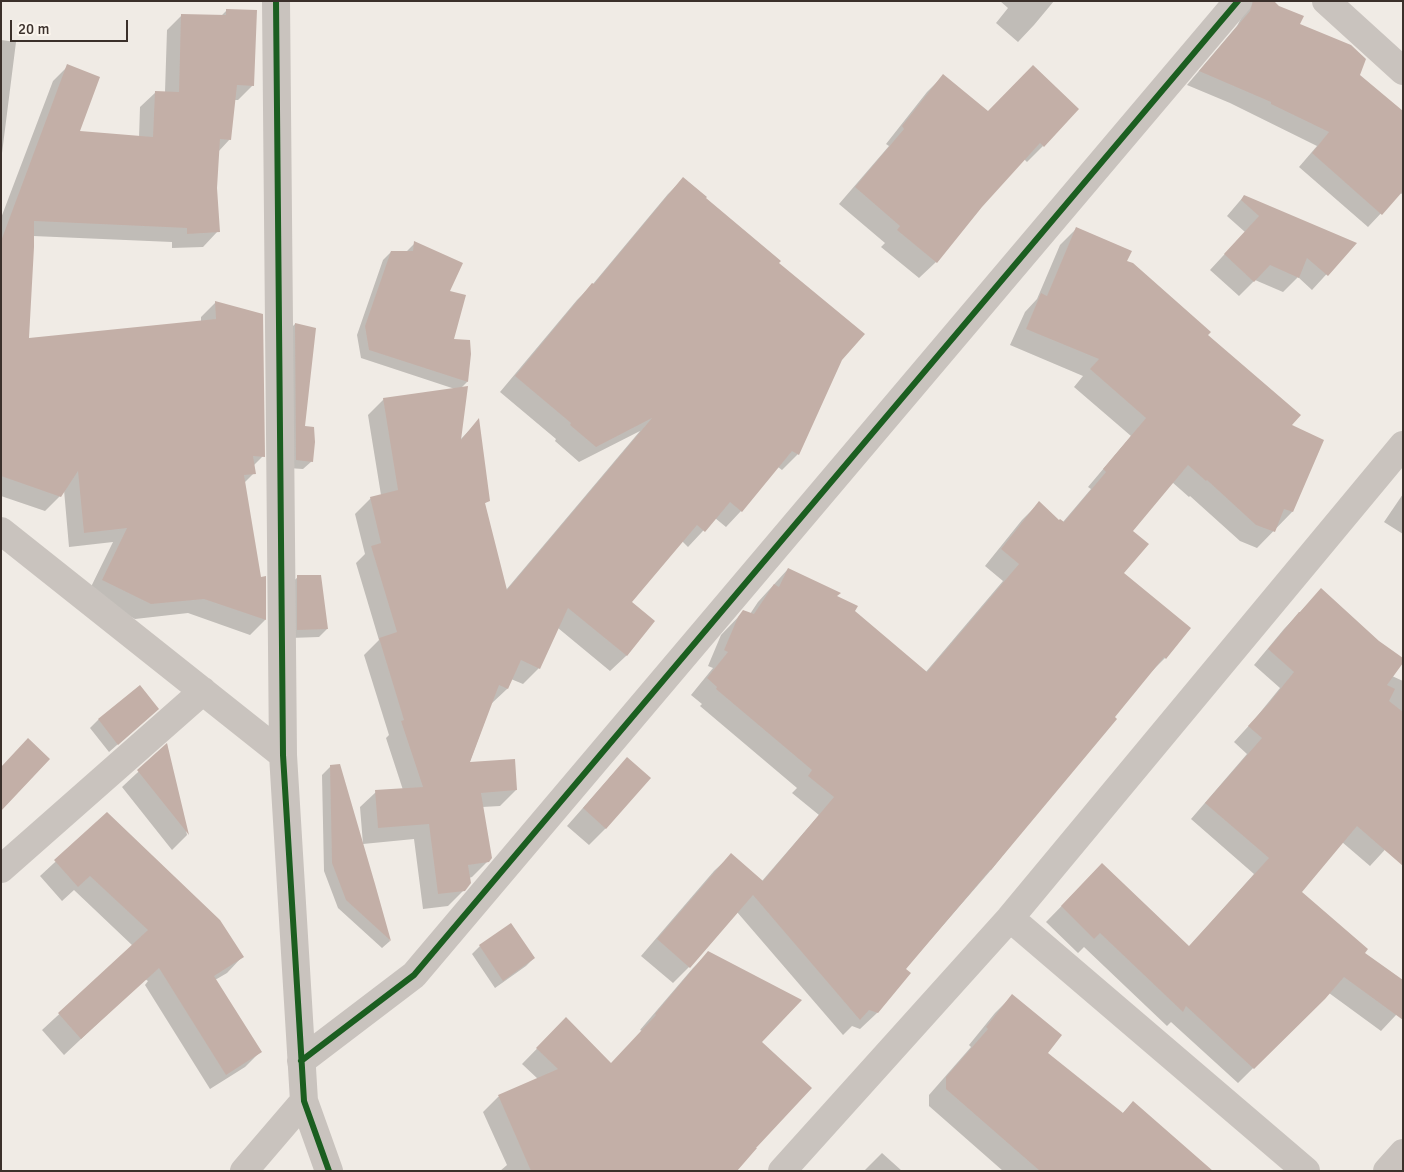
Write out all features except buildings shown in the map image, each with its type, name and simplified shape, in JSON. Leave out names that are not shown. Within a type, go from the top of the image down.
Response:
[{"type":"street","points":[[276,1],[283,755],[304,1101],[329,1171]]},
{"type":"street","points":[[301,1061],[414,975],[1238,1]]},
{"type":"street","points":[[1326,1],[1403,70]]},
{"type":"street","points":[[782,1171],[1010,918],[1403,445]]},
{"type":"street","points":[[2,534],[283,755]]},
{"type":"street","points":[[1,869],[203,691]]},
{"type":"street","points":[[1010,918],[1306,1171]]},
{"type":"street","points":[[244,1171],[304,1101]]},
{"type":"street","points":[[1387,1171],[1403,1153]]},
{"type":"cycle path","points":[[276,1],[283,755],[304,1101],[329,1171]]},
{"type":"cycle path","points":[[301,1061],[414,975],[1238,1]]}]
